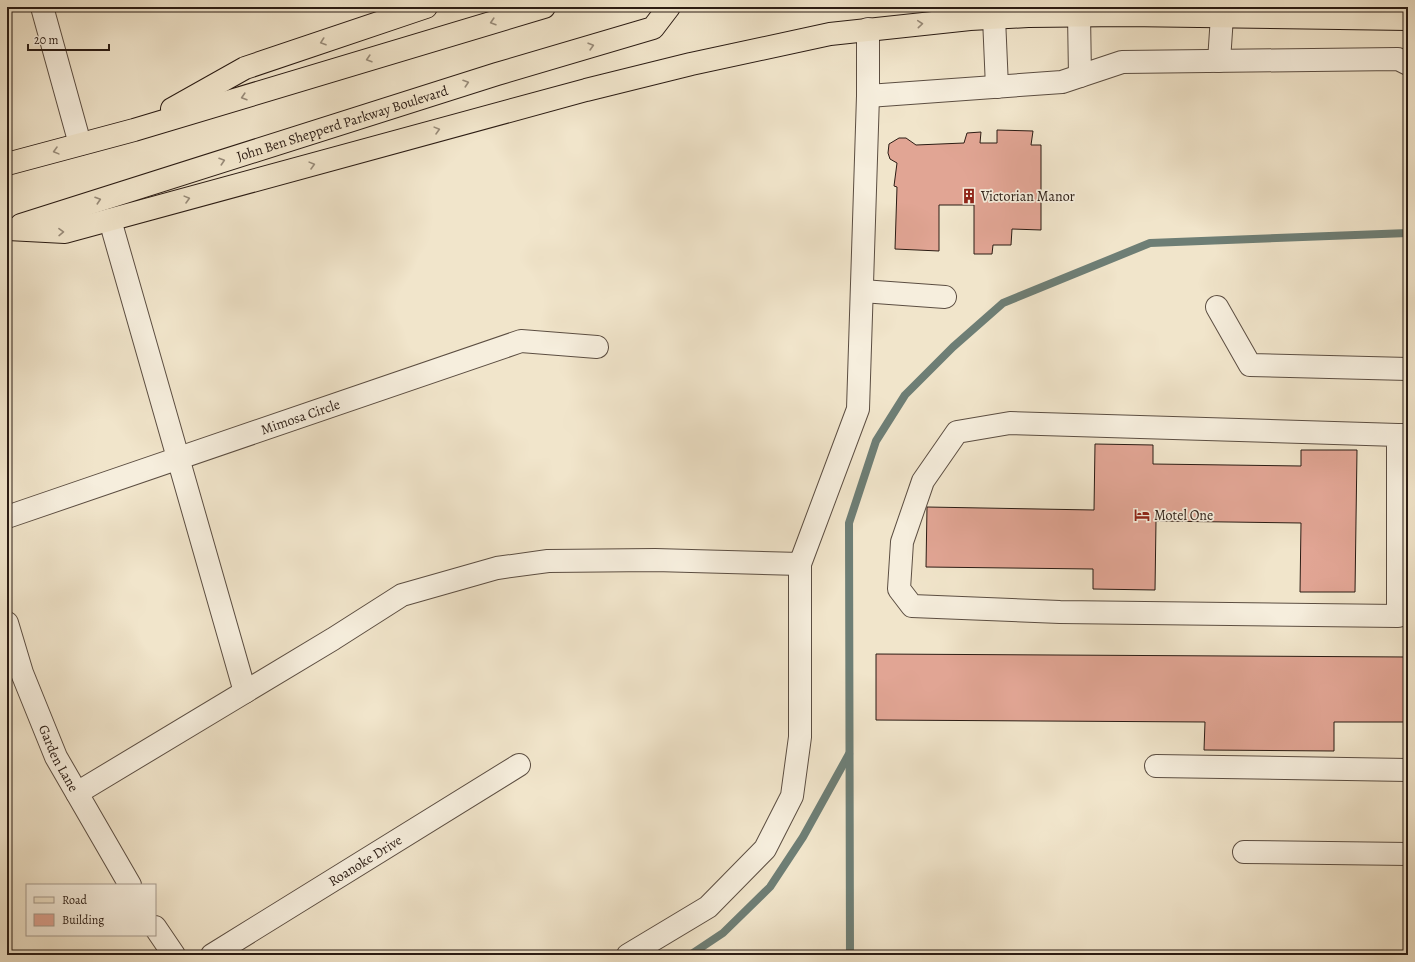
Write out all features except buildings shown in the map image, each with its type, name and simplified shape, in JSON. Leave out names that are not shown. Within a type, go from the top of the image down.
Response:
[{"type":"main road","points":[[134,130],[245,68],[426,7]]},
{"type":"main road","points":[[13,163],[134,130],[544,7]]},
{"type":"main road","name":"John Ben Shepperd Parkway Boulevard","points":[[8,230],[497,74],[653,28],[669,7]]},
{"type":"main road","points":[[1299,17],[1321,7]]},
{"type":"main road","points":[[8,230],[65,232],[586,90],[830,34],[868,29],[994,18],[1079,15],[1408,19]]},
{"type":"street","points":[[42,7],[80,144]]},
{"type":"street","points":[[1079,15],[1080,76]]},
{"type":"street","points":[[1219,61],[1222,16]]},
{"type":"street","points":[[994,18],[997,87]]},
{"type":"street","points":[[628,955],[708,908],[765,848],[792,796],[800,737],[800,564],[858,409],[868,96],[868,29]]},
{"type":"street","points":[[868,96],[1062,82],[1122,62],[1398,59],[1408,64]]},
{"type":"street","points":[[110,220],[179,458],[244,692]]},
{"type":"street","points":[[862,291],[945,297]]},
{"type":"street","points":[[1217,307],[1250,365],[1408,369]]},
{"type":"street","name":"Mimosa Circle","points":[[7,517],[522,341],[597,347]]},
{"type":"street","points":[[1010,423],[1403,435],[1403,616],[1060,612],[912,606],[899,589],[902,542],[923,481],[957,432],[1010,423]]},
{"type":"street","points":[[77,793],[334,639],[402,595],[497,568],[548,561],[655,560],[800,564]]},
{"type":"street","name":"Garden Lane","points":[[7,623],[22,673],[56,757],[129,884]]},
{"type":"street","name":"Roanoke Drive","points":[[212,955],[519,765]]},
{"type":"street","points":[[1156,766],[1408,770]]},
{"type":"street","points":[[1244,852],[1408,854]]},
{"type":"street","points":[[156,928],[174,955]]},
{"type":"waterway","points":[[850,955],[849,523],[876,441],[905,395],[953,347],[1003,303],[1150,243],[1408,233]]},
{"type":"waterway","points":[[690,955],[723,933],[770,887],[803,837],[849,754]]},
{"type":"place","name":"Victorian Manor","points":[[969,196]]},
{"type":"place","name":"Motel One","points":[[1142,515]]}]
